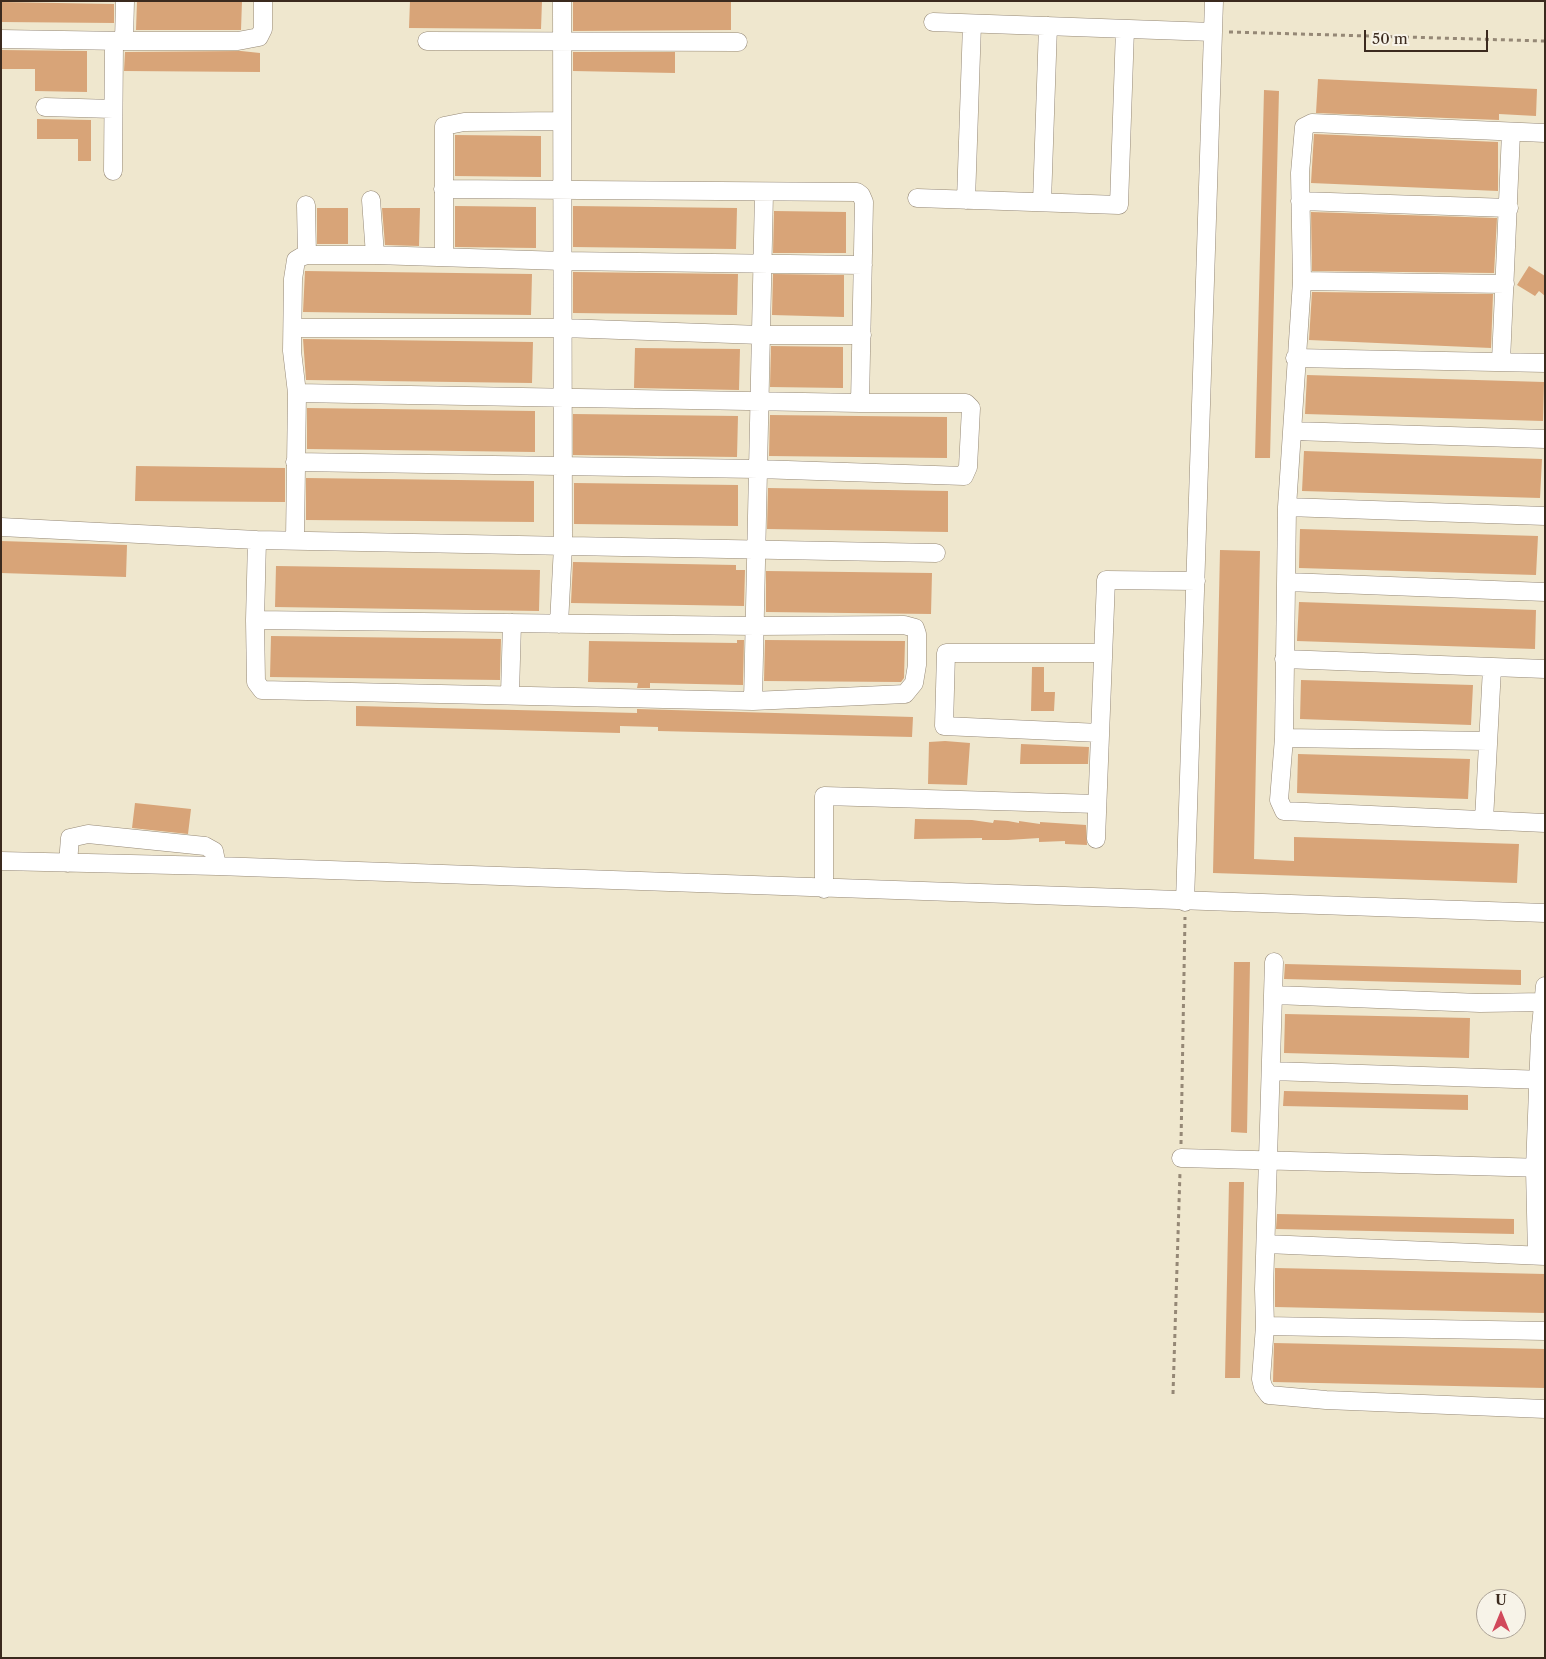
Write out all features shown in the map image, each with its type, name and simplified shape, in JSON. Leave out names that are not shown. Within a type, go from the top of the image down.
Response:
[{"type":"street","points":[[113,171],[113,109],[119,41],[125,1]]},
{"type":"street","points":[[1,39],[238,41],[253,39],[259,37],[263,29],[263,1]]},
{"type":"street","points":[[560,624],[563,546],[562,1]]},
{"type":"street","points":[[1185,902],[1214,1]]},
{"type":"street","points":[[933,22],[1213,32]]},
{"type":"street","points":[[966,200],[972,24]]},
{"type":"street","points":[[1042,202],[1048,26]]},
{"type":"street","points":[[917,198],[1119,205],[1125,29]]},
{"type":"street","points":[[427,41],[738,42]]},
{"type":"street","points":[[45,107],[113,109]]},
{"type":"street","points":[[444,257],[442,130],[448,123],[562,121]]},
{"type":"street","points":[[1545,133],[1307,124],[1304,127],[1300,201],[1302,281],[1295,358],[1293,431],[1287,507],[1284,738],[1279,800],[1284,811],[1545,823]]},
{"type":"street","points":[[1501,361],[1509,208],[1510,133]]},
{"type":"street","points":[[443,189],[857,192],[862,195],[864,202],[860,403]]},
{"type":"street","points":[[754,701],[764,192]]},
{"type":"street","points":[[371,200],[374,255]]},
{"type":"street","points":[[1300,201],[1509,208]]},
{"type":"street","points":[[306,205],[307,255]]},
{"type":"street","points":[[295,540],[296,393],[292,352],[294,267],[296,260],[307,255],[374,255],[563,261],[863,265]]},
{"type":"street","points":[[1302,281],[1505,284]]},
{"type":"street","points":[[293,328],[563,328],[761,334],[862,334]]},
{"type":"street","points":[[1295,358],[1545,363]]},
{"type":"street","points":[[295,462],[758,469],[964,476],[967,472],[971,408],[966,403],[860,403],[296,393]]},
{"type":"street","points":[[1293,431],[1545,439]]},
{"type":"street","points":[[1287,507],[1545,516]]},
{"type":"street","points":[[1,527],[258,540],[936,553]]},
{"type":"street","points":[[255,620],[910,626],[917,634],[917,665],[914,683],[905,694],[754,701],[510,694],[262,690],[256,682],[255,620],[258,540]]},
{"type":"street","points":[[1096,839],[1106,580],[1196,582]]},
{"type":"street","points":[[1287,582],[1545,592]]},
{"type":"street","points":[[510,694],[512,623]]},
{"type":"street","points":[[1100,733],[944,726],[946,653],[1103,653]]},
{"type":"street","points":[[1284,659],[1545,669]]},
{"type":"street","points":[[1484,820],[1492,668]]},
{"type":"street","points":[[1284,738],[1488,741]]},
{"type":"street","points":[[824,889],[824,796],[1097,804]]},
{"type":"street","points":[[68,863],[70,838],[88,834],[205,846],[214,851],[217,866]]},
{"type":"street","points":[[1,861],[217,866],[1185,902],[1545,913]]},
{"type":"street","points":[[1274,962],[1265,1326],[1261,1379],[1269,1395],[1335,1400],[1545,1409]]},
{"type":"street","points":[[1266,1244],[1541,1255],[1540,1169],[1544,996],[1480,1003],[1274,995]]},
{"type":"street","points":[[1271,1071],[1542,1080]]},
{"type":"street","points":[[1181,1158],[1540,1169]]},
{"type":"street","points":[[1265,1326],[1545,1332]]},
{"type":"path","points":[[1213,32],[1545,41]]},
{"type":"building","points":[[137,1],[242,1],[241,30],[136,30]]},
{"type":"building","points":[[410,1],[542,1],[541,29],[409,28]]},
{"type":"building","points":[[573,1],[731,1],[731,30],[573,31]]},
{"type":"building","points":[[1,2],[114,4],[114,23],[1,22]]},
{"type":"building","points":[[1,50],[87,51],[87,92],[35,91],[35,69],[1,69]]},
{"type":"building","points":[[241,51],[260,53],[260,72],[124,71],[125,52]]},
{"type":"building","points":[[573,52],[675,52],[675,73],[573,71]]},
{"type":"building","points":[[1318,79],[1537,89],[1536,116],[1499,114],[1499,120],[1316,113]]},
{"type":"building","points":[[1264,90],[1279,91],[1270,458],[1255,458]]},
{"type":"building","points":[[37,119],[91,120],[91,161],[78,161],[78,139],[37,139]]},
{"type":"building","points":[[1314,134],[1498,142],[1498,191],[1311,183]]},
{"type":"building","points":[[455,135],[541,136],[541,177],[455,176]]},
{"type":"building","points":[[455,206],[536,207],[536,248],[455,247]]},
{"type":"building","points":[[573,206],[737,208],[736,249],[573,247]]},
{"type":"building","points":[[317,208],[348,208],[348,244],[317,244]]},
{"type":"building","points":[[382,208],[420,208],[419,246],[385,245]]},
{"type":"building","points":[[774,211],[846,212],[846,253],[773,253]]},
{"type":"building","points":[[1311,212],[1497,218],[1494,273],[1312,271]]},
{"type":"building","points":[[1529,266],[1545,276],[1545,296],[1539,291],[1535,296],[1517,285]]},
{"type":"building","points":[[305,271],[532,274],[531,315],[303,312]]},
{"type":"building","points":[[573,272],[738,274],[737,315],[573,313]]},
{"type":"building","points":[[773,274],[844,275],[844,317],[772,315]]},
{"type":"building","points":[[1312,292],[1493,294],[1491,348],[1309,340]]},
{"type":"building","points":[[303,339],[533,342],[532,383],[306,380]]},
{"type":"building","points":[[771,346],[843,347],[843,388],[770,387]]},
{"type":"building","points":[[635,348],[740,349],[739,390],[634,388]]},
{"type":"building","points":[[1307,375],[1544,382],[1543,421],[1305,414]]},
{"type":"building","points":[[307,408],[535,411],[535,452],[307,449]]},
{"type":"building","points":[[573,414],[738,416],[737,457],[573,455]]},
{"type":"building","points":[[770,415],[947,417],[947,458],[769,456]]},
{"type":"building","points":[[1304,451],[1542,459],[1540,498],[1302,491]]},
{"type":"building","points":[[136,466],[285,468],[285,502],[135,501]]},
{"type":"building","points":[[306,478],[534,481],[534,522],[306,520]]},
{"type":"building","points":[[574,483],[738,485],[738,526],[574,524]]},
{"type":"building","points":[[768,488],[948,491],[948,532],[767,529]]},
{"type":"building","points":[[1300,529],[1538,536],[1536,575],[1299,568]]},
{"type":"building","points":[[1,541],[127,545],[126,577],[1,573]]},
{"type":"building","points":[[1220,550],[1260,551],[1254,859],[1294,861],[1294,837],[1519,844],[1517,883],[1213,873]]},
{"type":"building","points":[[573,562],[736,565],[736,570],[745,570],[744,606],[571,603]]},
{"type":"building","points":[[276,566],[540,570],[539,611],[275,607]]},
{"type":"building","points":[[766,571],[932,573],[931,614],[766,612]]},
{"type":"building","points":[[1299,602],[1536,610],[1535,649],[1297,641]]},
{"type":"building","points":[[271,636],[501,639],[500,680],[270,677]]},
{"type":"building","points":[[737,640],[744,640],[743,685],[650,683],[650,688],[637,688],[638,683],[588,682],[589,641],[737,643]]},
{"type":"building","points":[[765,640],[905,641],[904,678],[901,682],[764,681]]},
{"type":"building","points":[[1032,667],[1044,667],[1044,692],[1055,692],[1054,711],[1031,711]]},
{"type":"building","points":[[1301,680],[1473,685],[1471,725],[1300,719]]},
{"type":"building","points":[[356,706],[637,713],[637,709],[913,717],[912,737],[658,731],[658,727],[620,726],[620,733],[356,726]]},
{"type":"building","points":[[929,742],[970,743],[967,785],[928,784]]},
{"type":"building","points":[[1021,744],[1089,747],[1088,764],[1020,764]]},
{"type":"building","points":[[1298,754],[1470,759],[1468,799],[1297,793]]},
{"type":"building","points":[[135,803],[191,809],[188,834],[132,828]]},
{"type":"building","points":[[915,819],[972,820],[993,823],[994,820],[1019,823],[1019,821],[1040,824],[1040,822],[1086,825],[1087,845],[1065,844],[1065,841],[1039,842],[1039,838],[1008,840],[982,840],[982,838],[914,839]]},
{"type":"building","points":[[1234,962],[1250,962],[1247,1133],[1231,1132]]},
{"type":"building","points":[[1285,964],[1521,970],[1521,985],[1284,979]]},
{"type":"building","points":[[1285,1014],[1470,1018],[1469,1058],[1284,1053]]},
{"type":"building","points":[[1284,1091],[1468,1095],[1468,1110],[1283,1106]]},
{"type":"building","points":[[1229,1182],[1244,1182],[1240,1378],[1225,1378]]},
{"type":"building","points":[[1277,1214],[1514,1219],[1514,1234],[1276,1229]]},
{"type":"building","points":[[1275,1268],[1545,1274],[1545,1313],[1275,1307]]},
{"type":"building","points":[[1274,1343],[1545,1349],[1545,1388],[1273,1382]]}]
